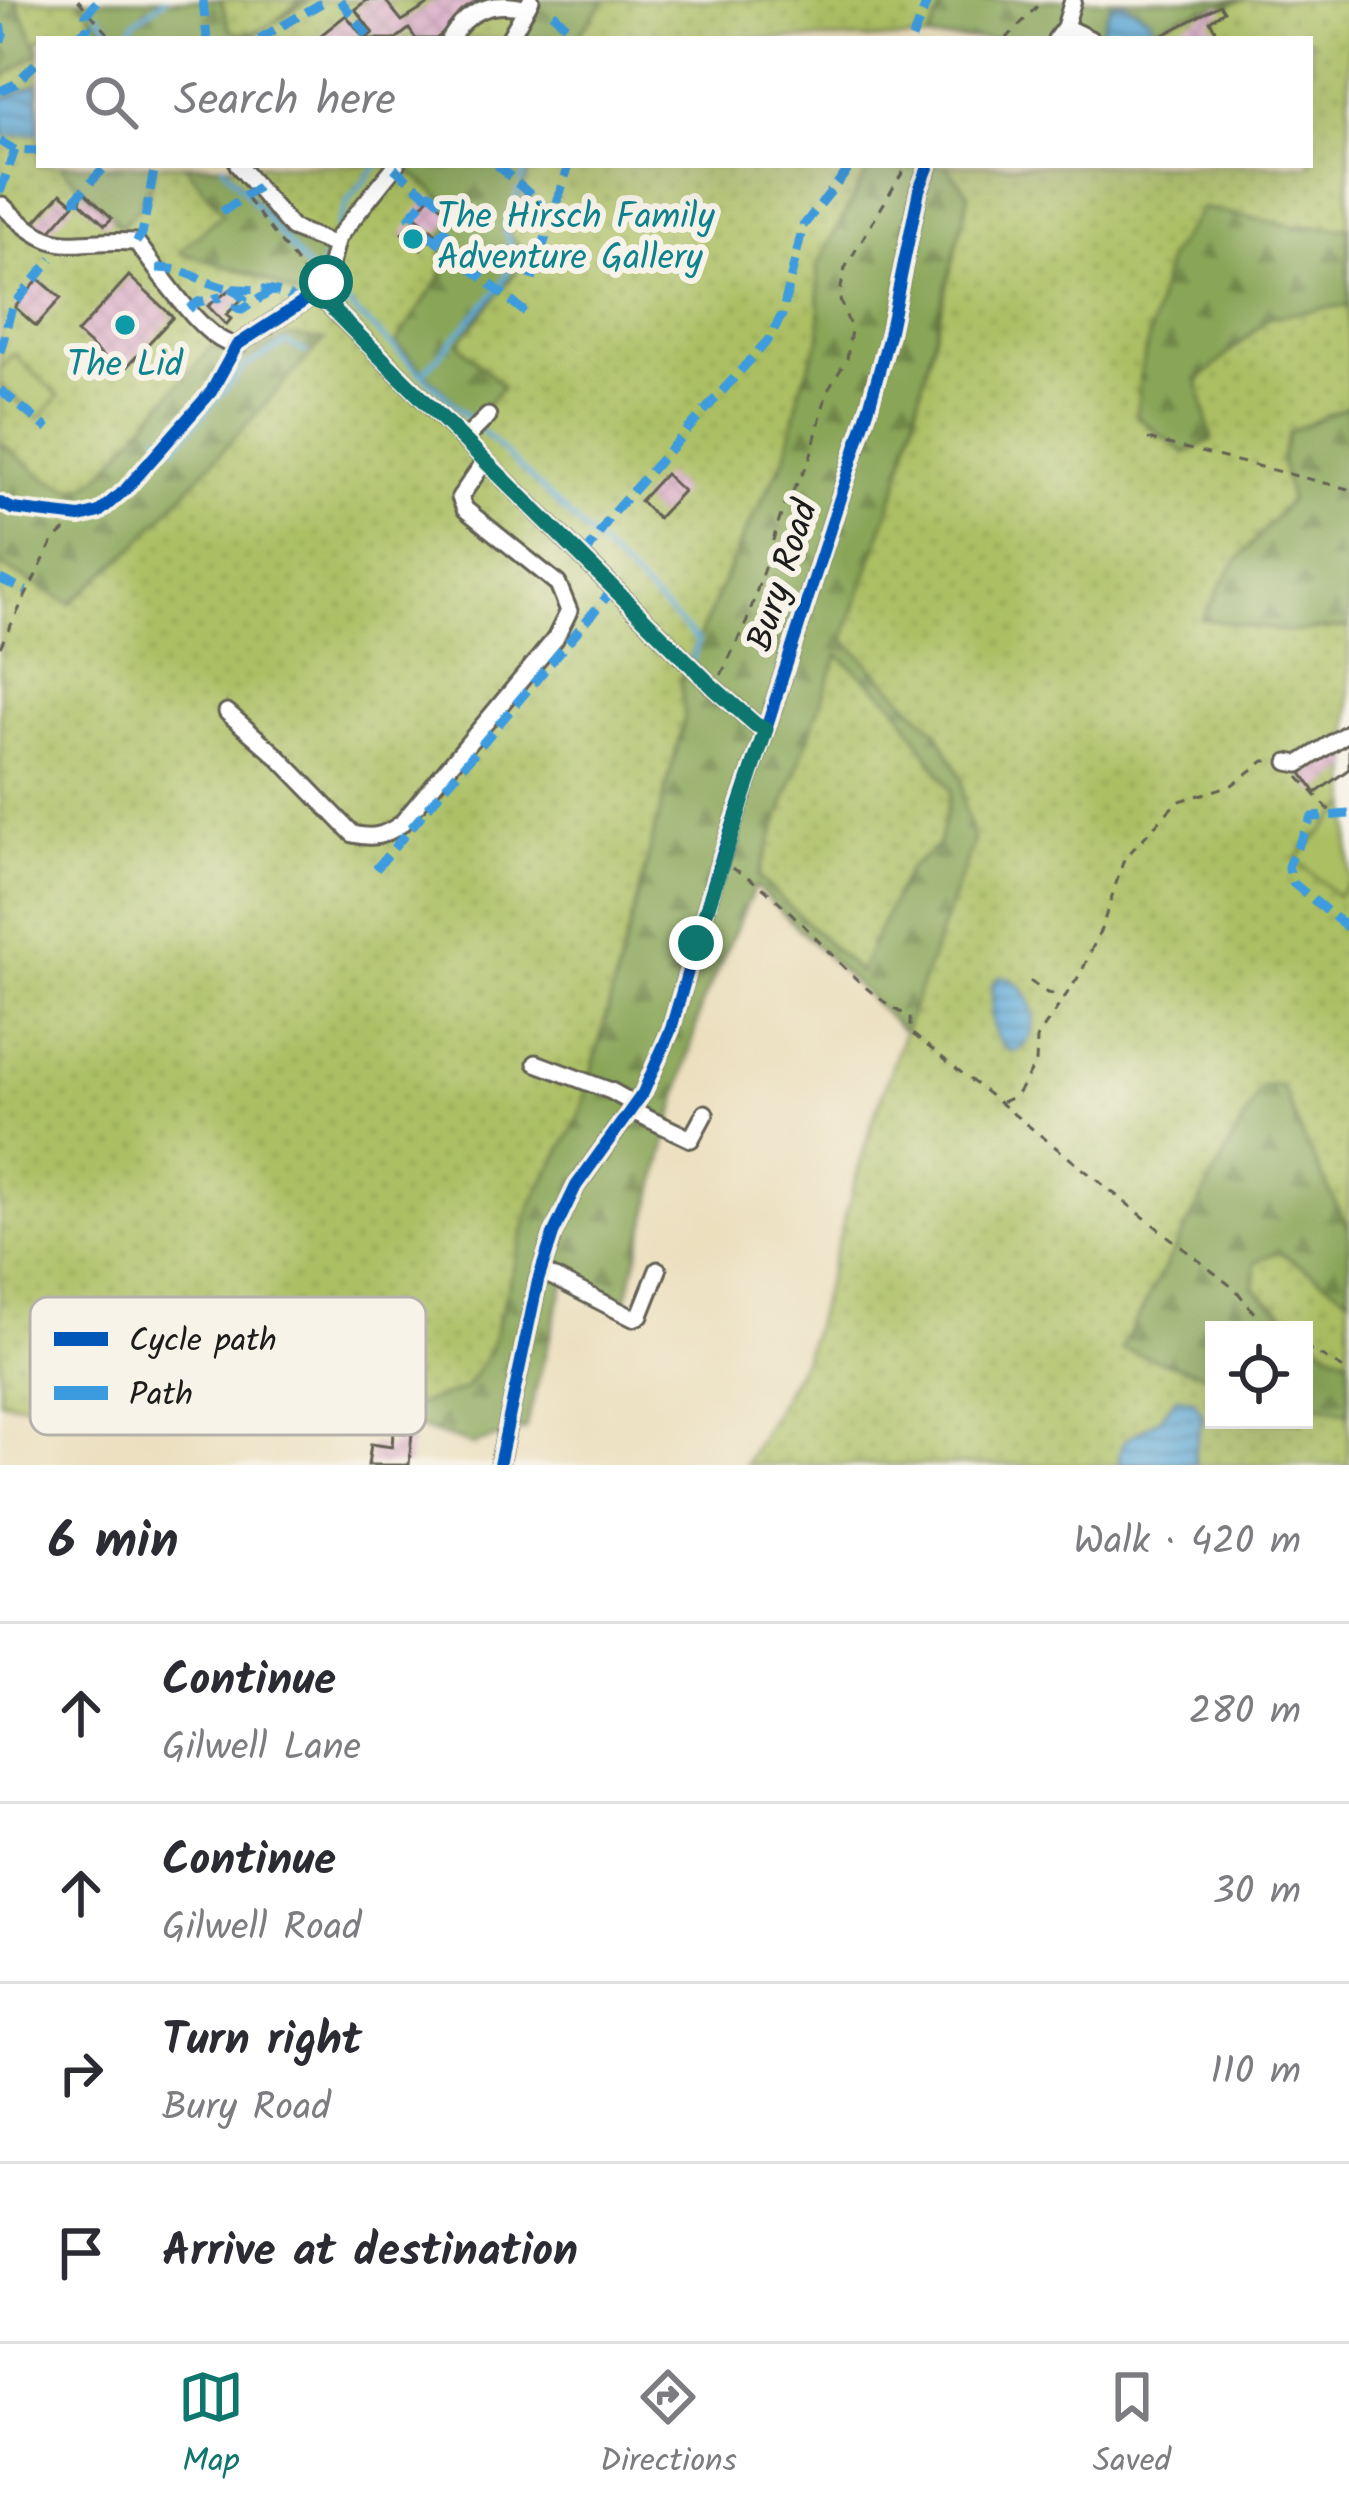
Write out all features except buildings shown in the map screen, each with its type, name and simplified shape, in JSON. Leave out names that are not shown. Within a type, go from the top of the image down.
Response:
[{"type":"street","points":[[1060,33],[1073,0]]},
{"type":"street","points":[[453,36],[474,11],[491,4],[526,3],[510,36]]},
{"type":"street","points":[[241,168],[292,227],[331,244]]},
{"type":"street","points":[[2,205],[42,240],[70,247],[108,240],[136,242],[208,339],[238,345],[317,293],[326,282],[331,244],[393,168]]},
{"type":"street","name":"Bury Road","points":[[500,1465],[541,1270],[566,1204],[634,1108],[670,1029],[870,404],[927,168]]},
{"type":"street","points":[[317,293],[477,428],[485,461],[714,688],[766,729]]},
{"type":"street","points":[[226,712],[353,834],[385,835],[401,824],[555,639],[569,611],[558,584],[465,509],[460,497],[485,461]]},
{"type":"street","points":[[1288,762],[1299,764],[1349,732]]},
{"type":"street","points":[[536,1063],[611,1091],[691,1138],[705,1113]]},
{"type":"street","points":[[541,1270],[633,1318],[640,1315],[658,1270]]},
{"type":"path","points":[[78,0],[110,36]]},
{"type":"path","points":[[1009,36],[1043,0]]},
{"type":"path","points":[[714,688],[747,621],[783,509],[808,462],[827,392],[848,359],[851,329],[839,297],[845,268],[906,168]]},
{"type":"path","points":[[245,197],[317,293]]},
{"type":"path","points":[[1148,440],[1349,489]]},
{"type":"path","points":[[0,647],[53,541],[80,517]]},
{"type":"path","points":[[1000,1103],[1016,1096],[1036,1064],[1037,1038],[1081,973],[1124,860],[1177,802],[1232,785],[1264,761],[1288,762],[1332,813]]},
{"type":"path","points":[[720,861],[761,883],[852,972],[895,1010],[910,1017],[910,1032],[1236,1291],[1263,1321]]},
{"type":"path","points":[[1030,981],[1047,993],[1064,996]]},
{"type":"path","points":[[1313,1351],[1349,1372]]},
{"type":"green space","points":[[0,0],[1014,0],[983,36],[36,36],[36,168],[877,168],[817,266],[821,336],[801,386],[786,455],[743,537],[680,681],[685,717],[580,1116],[531,1205],[490,1351],[465,1389],[426,1402],[426,1297],[30,1297],[30,1405],[0,1401],[0,565],[71,604],[289,336],[243,359],[102,497],[0,472]]},
{"type":"green space","points":[[0,0],[16,0],[36,54],[0,80],[9,55],[0,44]]},
{"type":"green space","points":[[79,0],[221,0],[230,30],[249,33],[277,20],[301,0],[310,0],[252,36],[105,36]]},
{"type":"green space","points":[[531,0],[605,0],[578,36],[522,36],[533,18]]},
{"type":"green space","points":[[945,0],[1245,0],[1180,16],[1137,36],[929,36]]},
{"type":"green space","points":[[1245,0],[1349,0],[1349,1465],[745,1465],[806,1354],[870,1129],[904,1032],[755,885],[898,483],[969,195],[948,168],[1313,168],[1313,36],[1141,36],[1180,16]]},
{"type":"green space","points":[[62,168],[154,168],[148,196],[121,227]]},
{"type":"green space","points":[[187,168],[228,168],[282,233],[332,251],[323,278],[301,298],[255,275],[179,252],[223,213]]},
{"type":"green space","points":[[406,168],[530,168],[508,234],[530,255],[458,343],[503,387],[472,421],[396,343],[444,271],[441,238],[460,214]]},
{"type":"green space","points":[[869,168],[948,168],[969,194],[898,483],[844,639],[938,733],[962,779],[974,841],[904,1032],[755,886],[701,1006],[625,1305],[565,1281],[525,1429],[472,1445],[426,1430],[426,1402],[465,1389],[490,1351],[531,1205],[580,1116],[685,717],[680,681],[743,537],[786,456],[801,386],[821,336],[817,266]],"holes":[[[838,655],[895,704],[951,791],[938,846],[908,869],[859,972],[758,877]]]},
{"type":"green space","points":[[1202,208],[1294,226],[1349,228],[1349,305],[1270,317],[1198,381],[1212,440],[1185,453],[1137,417],[1140,375],[1168,257]]},
{"type":"green space","points":[[289,336],[324,340],[133,549],[70,604],[0,564],[0,442],[45,478],[78,490],[99,477],[212,346],[243,359]]},
{"type":"green space","points":[[13,354],[59,396],[39,419],[0,384],[0,369]]},
{"type":"green space","points":[[1349,406],[1349,627],[1289,632],[1202,619],[1232,567],[1290,500],[1281,459],[1289,432]]},
{"type":"green space","points":[[1346,807],[1349,882],[1337,896],[1296,859]]},
{"type":"green space","points":[[1282,1085],[1349,1229],[1349,1297],[1278,1251],[1256,1262],[1254,1288],[1293,1321],[1205,1321],[1205,1374],[1121,1349],[1262,1086]]},
{"type":"green space","points":[[1313,1338],[1349,1359],[1349,1413],[1313,1403]]},
{"type":"water","points":[[1125,3],[1150,18],[1154,36],[1104,36],[1101,32],[1111,4]]},
{"type":"water","points":[[36,84],[36,133],[3,136],[0,100]]},
{"type":"water","points":[[1000,976],[1022,988],[1033,1010],[1031,1034],[1014,1052],[999,1041],[993,1023],[993,983]]},
{"type":"water","points":[[1177,1397],[1194,1400],[1203,1416],[1194,1453],[1196,1465],[1119,1465],[1125,1441],[1156,1421]]},
{"type":"waterway","points":[[128,36],[135,21],[165,0]]},
{"type":"waterway","points":[[97,14],[117,36]]},
{"type":"waterway","points":[[225,168],[318,281]]},
{"type":"waterway","points":[[336,229],[349,199],[375,168]]},
{"type":"waterway","points":[[522,182],[526,168]]},
{"type":"waterway","points":[[423,373],[501,286],[514,256],[505,231],[519,190]]},
{"type":"waterway","points":[[316,280],[326,257]]},
{"type":"waterway","points":[[328,286],[473,422]]},
{"type":"waterway","points":[[159,434],[175,447],[245,367],[286,343],[306,352]]},
{"type":"waterway","points":[[481,430],[698,641],[692,661]]},
{"type":"marked path","points":[[80,36],[88,28],[86,15],[98,0]]},
{"type":"marked path","points":[[203,0],[207,36]]},
{"type":"marked path","points":[[264,36],[327,0]]},
{"type":"marked path","points":[[340,0],[368,36]]},
{"type":"marked path","points":[[913,36],[928,0]]},
{"type":"marked path","points":[[553,13],[576,36]]},
{"type":"marked path","points":[[0,25],[0,44]]},
{"type":"marked path","points":[[0,91],[15,84],[36,63]]},
{"type":"marked path","points":[[0,141],[15,150],[36,151]]},
{"type":"marked path","points":[[0,192],[15,150]]},
{"type":"marked path","points":[[76,204],[76,198],[104,168]]},
{"type":"marked path","points":[[136,242],[142,234],[154,168]]},
{"type":"marked path","points":[[394,168],[428,196],[410,217],[418,225]]},
{"type":"marked path","points":[[500,168],[552,214]]},
{"type":"marked path","points":[[532,280],[568,168]]},
{"type":"marked path","points":[[584,557],[612,514],[768,340],[782,315],[803,226],[850,168]]},
{"type":"marked path","points":[[222,212],[258,187]]},
{"type":"marked path","points":[[428,196],[430,193],[457,216],[438,238]]},
{"type":"marked path","points":[[427,233],[526,313]]},
{"type":"marked path","points":[[0,352],[12,307],[52,259]]},
{"type":"marked path","points":[[157,268],[184,272],[223,287],[281,293],[298,303]]},
{"type":"marked path","points":[[231,287],[244,299],[236,307],[242,310],[273,290]]},
{"type":"marked path","points":[[189,309],[221,297]]},
{"type":"marked path","points":[[0,390],[48,429]]},
{"type":"marked path","points":[[0,579],[26,591]]},
{"type":"marked path","points":[[376,869],[614,588]]},
{"type":"marked path","points":[[1349,814],[1312,817],[1288,866],[1293,883],[1349,929]]},
{"type":"cycle path","points":[[499,1465],[538,1281],[553,1234],[576,1186],[643,1093],[671,1029],[720,861],[870,404],[928,168]]},
{"type":"cycle path","points":[[0,503],[13,509],[80,517],[99,512],[126,489],[211,392],[237,345],[317,293],[714,688],[766,729]]},
{"type":"place","name":"The Hirsch Family Adventure Gallery","points":[[413,239]]},
{"type":"place","name":"The Lid","points":[[125,325]]},
{"type":"route","points":[[326,282],[317,293],[351,328],[714,688],[766,729],[696,943]]}]
